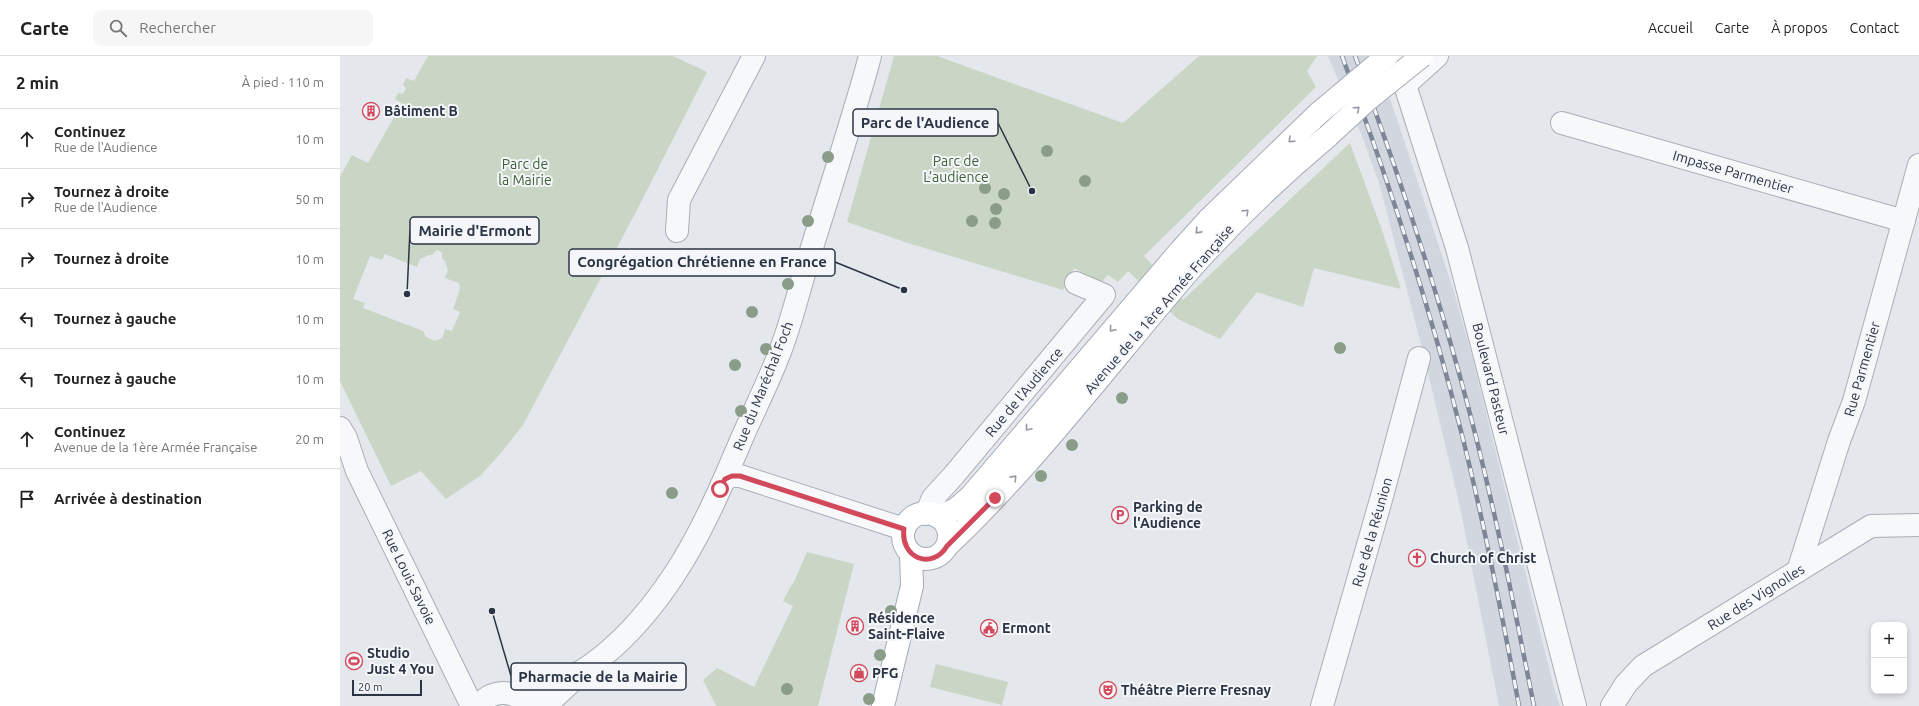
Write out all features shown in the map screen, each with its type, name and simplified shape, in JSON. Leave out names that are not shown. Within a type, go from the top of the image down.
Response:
[{"type":"main road","name":"Avenue de la 1ère Armée Française","points":[[932,515],[956,509],[971,496],[1208,220],[1319,113],[1387,56]]},
{"type":"main road","name":"Avenue de la 1ère Armée Française","points":[[947,546],[1014,479],[1193,267],[1234,223],[1302,158],[1366,101],[1422,56]]},
{"type":"main road","points":[[932,515],[946,526],[948,532],[947,546],[941,554],[921,557],[904,543],[904,529],[914,516],[932,515]]},
{"type":"main road","points":[[883,706],[912,586],[921,557]]},
{"type":"street","points":[[677,231],[679,200],[754,56]]},
{"type":"street","name":"Rue du Maréchal Foch","points":[[545,706],[578,674],[606,652],[633,627],[656,601],[674,576],[725,479],[781,349],[870,56]]},
{"type":"street","name":"Boulevard Pasteur","points":[[1392,56],[1405,86],[1457,248],[1575,706]]},
{"type":"street","points":[[1405,86],[1437,56]]},
{"type":"street","name":"Impasse Parmentier","points":[[1562,123],[1904,221]]},
{"type":"street","name":"Rue Parmentier","points":[[1798,571],[1839,441],[1854,401],[1919,165]]},
{"type":"street","name":"Rue de l'Audience","points":[[932,515],[933,498],[954,476],[1104,295],[1076,283]]},
{"type":"street","name":"Rue de la Réunion","points":[[1322,706],[1380,504],[1419,358]]},
{"type":"street","name":"Rue Louis Savoie","points":[[340,428],[346,438],[357,471],[472,706]]},
{"type":"street","name":"Rue Louis Savoie","points":[[340,457],[357,471]]},
{"type":"street","points":[[725,479],[732,476],[740,476],[904,529]]},
{"type":"street","name":"Rue des Vignolles","points":[[1612,706],[1626,684],[1643,666],[1871,526],[1919,525]]},
{"type":"street","points":[[454,669],[512,698]]},
{"type":"street","name":"Rue du Maréchal Foch","points":[[512,698],[536,692],[578,674]]},
{"type":"street","points":[[479,706],[489,697],[512,698]]},
{"type":"shaded area","points":[[1328,56],[1373,56],[1392,104],[1454,292],[1473,360],[1554,688],[1560,706],[1499,706],[1460,507],[1423,352],[1380,186],[1362,136]]},
{"type":"green space","name":"Parc de la Mairie","points":[[428,56],[673,56],[707,72],[638,208],[523,425],[480,476],[446,499],[421,471],[391,486],[340,381],[340,177],[352,155],[368,163],[402,103],[395,99],[398,93],[403,94],[406,88],[403,85],[406,78],[414,81]],"holes":[[[437,250],[442,252],[442,259],[445,261],[448,270],[445,278],[459,283],[460,289],[453,309],[460,312],[452,331],[445,329],[442,338],[435,341],[426,337],[423,331],[363,308],[365,303],[353,299],[370,256],[382,260],[385,254],[417,267],[420,259],[432,255]]]},
{"type":"green space","name":"Parc de L’audience","points":[[894,56],[937,56],[1123,123],[1199,56],[1317,56],[1307,71],[1316,87],[1144,256],[1183,300],[1350,143],[1383,233],[1401,289],[1314,268],[1303,307],[1257,292],[1220,339],[1178,319],[1128,271],[1118,282],[1108,275],[1101,283],[1074,268],[1063,290],[908,243],[847,222]]},
{"type":"green space","points":[[807,552],[854,564],[818,706],[716,706],[703,680],[717,668],[754,687],[793,606],[783,601],[793,584]]},
{"type":"green space","points":[[936,664],[1008,682],[1002,705],[930,687]]},
{"type":"railway","points":[[1342,56],[1376,148],[1407,242],[1449,383],[1485,534],[1519,706]]},
{"type":"railway","points":[[1355,56],[1413,220],[1463,387],[1497,526],[1534,706]]},
{"type":"place","name":"Bâtiment B","points":[[371,111]]},
{"type":"place","name":"Parc de l'Audience","points":[[1032,191]]},
{"type":"place","name":"Congrégation Chrétienne en France","points":[[904,290]]},
{"type":"place","name":"Mairie d'Ermont","points":[[407,294]]},
{"type":"place","name":"Parking de l'Audience","points":[[1120,515]]},
{"type":"place","name":"Church of Christ","points":[[1417,558]]},
{"type":"place","name":"Pharmacie de la Mairie","points":[[492,611]]},
{"type":"place","name":"Résidence Saint-Flaive","points":[[855,626]]},
{"type":"place","name":"Ermont","points":[[989,628]]},
{"type":"place","name":"Studio Just 4 You","points":[[354,661]]},
{"type":"place","name":"PFG","points":[[859,673]]},
{"type":"place","name":"Théâtre Pierre Fresnay","points":[[1108,690]]},
{"type":"route","points":[[720,489],[725,479],[732,476],[740,476],[904,529],[904,543],[907,549],[914,556],[922,559],[934,558],[941,554],[947,546],[995,498]]}]
